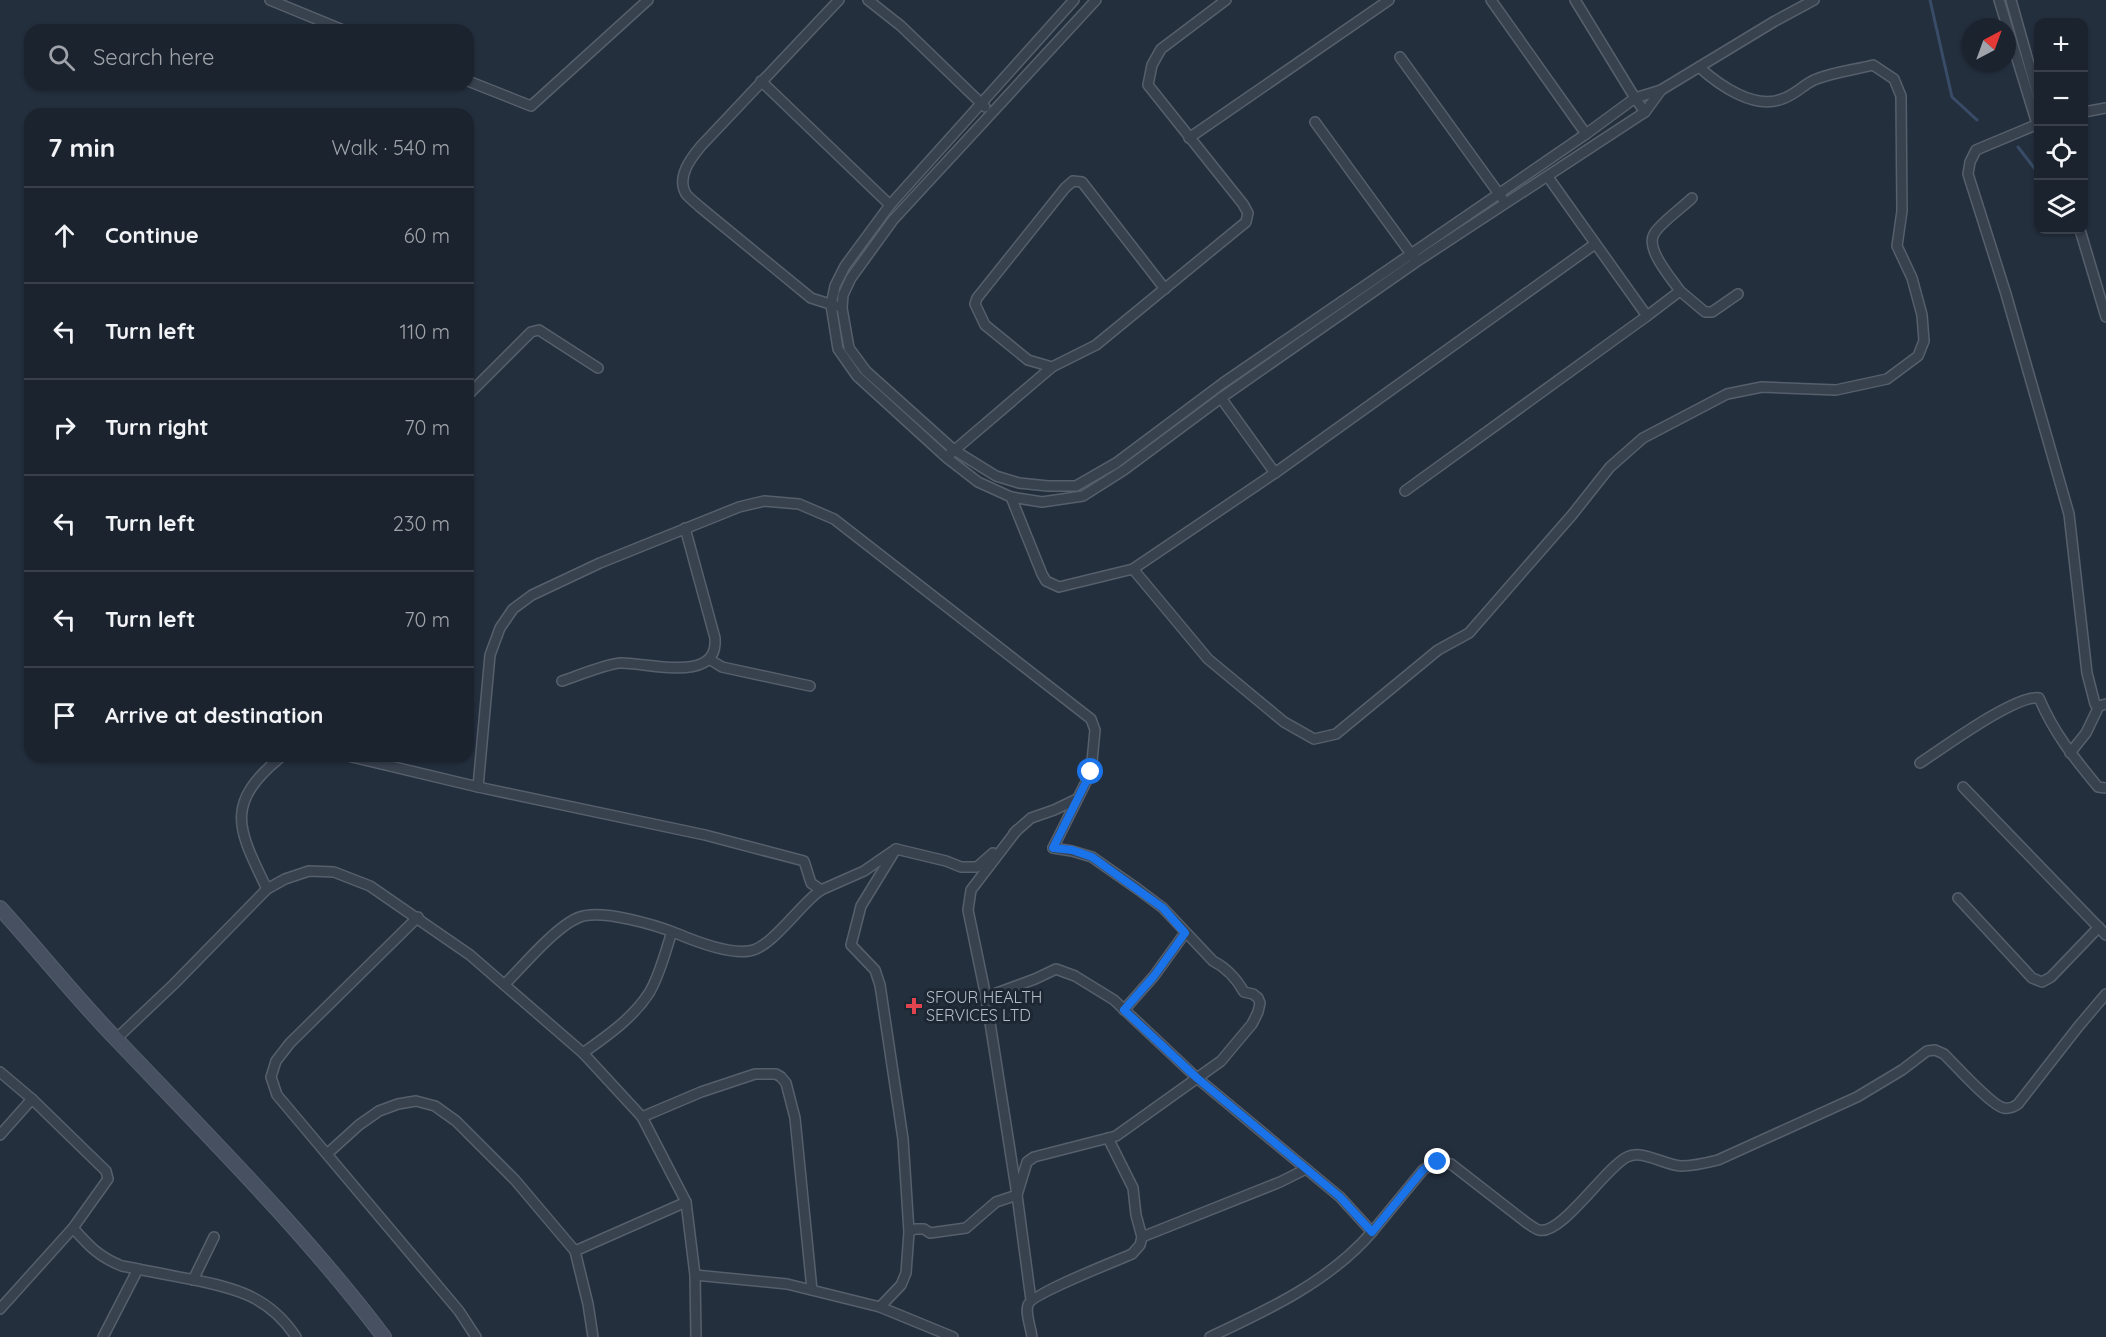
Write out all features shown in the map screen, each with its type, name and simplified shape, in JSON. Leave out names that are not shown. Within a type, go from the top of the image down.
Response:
[{"type":"main road","points":[[0,908],[116,1039],[306,1241],[384,1337]]},
{"type":"street","points":[[270,0],[329,24]]},
{"type":"street","points":[[474,83],[531,106],[648,0]]},
{"type":"street","points":[[839,0],[689,160],[682,181],[686,194],[700,207],[811,298],[842,308]]},
{"type":"street","points":[[868,0],[902,26],[991,113]]},
{"type":"street","points":[[1096,0],[893,220],[851,278],[843,295],[842,308],[849,348],[866,371],[954,450],[996,476],[1019,483],[1076,486],[1116,463],[1223,383],[1414,258],[1548,177],[1645,112],[1661,90]]},
{"type":"street","points":[[947,458],[1052,367],[1096,345],[1246,222],[1248,213],[1243,204],[1148,85],[1152,65],[1161,49],[1226,0]]},
{"type":"street","points":[[1189,138],[1389,0]]},
{"type":"street","points":[[1491,0],[1586,134]]},
{"type":"street","points":[[1575,0],[1645,112]]},
{"type":"street","points":[[1081,14],[1069,2],[982,104],[890,205],[845,266],[835,286],[831,305],[838,349],[857,376],[947,458],[978,482],[1011,497],[1042,502],[1083,496],[1124,470],[1499,193],[1635,98],[1661,90],[1814,0]]},
{"type":"street","points":[[1999,0],[2034,111]]},
{"type":"street","points":[[2011,0],[2034,82]]},
{"type":"street","points":[[1400,57],[1505,202]]},
{"type":"street","points":[[1133,569],[1208,659],[1284,722],[1314,739],[1336,734],[1438,651],[1469,633],[1572,515],[1610,467],[1643,438],[1727,394],[1744,388],[1836,390],[1887,379],[1918,356],[1924,341],[1922,315],[1912,278],[1898,246],[1902,212],[1901,96],[1894,79],[1873,65],[1811,81],[1796,94],[1779,101],[1760,101],[1735,92],[1710,78],[1699,67]]},
{"type":"street","points":[[761,81],[890,205]]},
{"type":"street","points":[[2088,111],[2106,108]]},
{"type":"street","points":[[1315,122],[1414,258]]},
{"type":"street","points":[[2034,126],[1976,150],[1970,162],[1968,174],[2006,294],[2069,514],[2087,673],[2095,704],[2102,705],[2086,733],[2070,753]]},
{"type":"street","points":[[1548,177],[1647,316]]},
{"type":"street","points":[[1052,367],[1028,360],[985,325],[975,304],[976,298],[1073,181],[1082,182],[1165,289]]},
{"type":"street","points":[[1692,198],[1654,233],[1651,242],[1654,254],[1680,291],[1705,312],[1712,312],[1738,294]]},
{"type":"street","points":[[2081,234],[2106,317]]},
{"type":"street","points":[[1011,497],[1046,581],[1059,587],[1133,569],[1275,473],[1595,244]]},
{"type":"street","points":[[1405,490],[1680,291]]},
{"type":"street","points":[[474,389],[531,332],[538,330],[598,368]]},
{"type":"street","points":[[1221,398],[1275,473]]},
{"type":"street","points":[[478,787],[490,655],[500,628],[513,609],[532,595],[600,563],[739,507],[764,501],[799,504],[834,519],[1091,719],[1095,730],[1091,772],[1053,848]]},
{"type":"street","points":[[562,681],[620,663],[682,668],[709,659],[714,653],[715,638],[685,528]]},
{"type":"street","points":[[709,659],[722,667],[810,686]]},
{"type":"street","points":[[1920,763],[1998,712],[2032,697],[2039,698],[2060,740],[2070,753],[2098,787],[2106,788]]},
{"type":"street","points":[[267,890],[246,845],[240,821],[246,795],[273,762]]},
{"type":"street","points":[[373,762],[478,787],[705,835],[804,861],[811,883],[821,890]]},
{"type":"street","points":[[1963,787],[2106,935]]},
{"type":"street","points":[[505,984],[560,929],[580,917],[604,914],[726,949],[750,952],[764,945],[821,890],[864,871],[896,849],[961,867],[977,867],[1031,818],[1077,799],[1053,848]]},
{"type":"street","points":[[1017,830],[971,890],[968,910],[986,997],[1017,1195],[1030,1300],[1027,1307],[1032,1337]]},
{"type":"street","points":[[1017,1195],[1027,1162],[1034,1157],[1108,1138],[1127,1128],[1221,1061],[1252,1024],[1260,1003],[1253,994],[1244,992],[1236,979],[1213,961],[1163,908],[1092,857],[1072,850],[1053,848]]},
{"type":"street","points":[[880,1307],[901,1285],[906,1273],[909,1232],[903,1139],[880,985],[875,970],[850,945],[861,906],[896,849]]},
{"type":"street","points":[[116,1039],[267,890],[285,879],[309,872],[333,872],[370,886],[418,917],[505,984],[583,1053],[642,1118],[686,1202],[695,1275],[696,1337]]},
{"type":"street","points":[[1958,898],[2032,978],[2042,982],[2051,977],[2099,927]]},
{"type":"street","points":[[418,917],[290,1043],[276,1061],[271,1077],[277,1095],[459,1311],[476,1337]]},
{"type":"street","points":[[583,1053],[618,1027],[648,994],[662,964],[672,932]]},
{"type":"street","points":[[1124,1010],[1154,976],[1185,933]]},
{"type":"street","points":[[986,997],[1035,980],[1056,969],[1075,976],[1114,1000],[1197,1078],[1340,1197],[1372,1232]]},
{"type":"street","points":[[1210,1337],[1280,1303],[1345,1261],[1423,1170],[1431,1164],[1438,1162],[1451,1164],[1539,1230],[1549,1229],[1569,1214],[1626,1157],[1636,1154],[1682,1166],[1700,1165],[1718,1160],[1857,1097],[1927,1051],[1935,1050],[1944,1054],[1986,1096],[2002,1108],[2011,1108],[2018,1104],[2106,994]]},
{"type":"street","points":[[0,1072],[32,1099],[106,1171],[108,1179],[73,1228],[0,1309]]},
{"type":"street","points":[[642,1118],[701,1092],[755,1074],[776,1074],[781,1077],[786,1083],[795,1118],[812,1290]]},
{"type":"street","points":[[0,1135],[32,1099]]},
{"type":"street","points":[[327,1154],[359,1125],[379,1111],[398,1104],[416,1101],[435,1106],[456,1121],[515,1180],[575,1251],[588,1304],[593,1337]]},
{"type":"street","points":[[1030,1300],[1045,1291],[1132,1254],[1140,1245],[1142,1237],[1136,1215],[1133,1188],[1108,1138]]},
{"type":"street","points":[[1142,1237],[1280,1182],[1306,1168]]},
{"type":"street","points":[[909,1232],[915,1229],[924,1229],[930,1233],[966,1228],[996,1202],[1017,1195]]},
{"type":"street","points":[[575,1251],[686,1202]]},
{"type":"street","points":[[73,1228],[94,1252],[107,1260],[138,1269],[227,1287],[250,1295],[271,1308],[296,1337]]},
{"type":"street","points":[[193,1280],[214,1237]]},
{"type":"street","points":[[103,1337],[138,1269]]},
{"type":"street","points":[[695,1275],[788,1284],[880,1307],[953,1337]]},
{"type":"waterway","points":[[1930,0],[1952,97],[1977,120]]},
{"type":"waterway","points":[[2018,147],[2034,168]]},
{"type":"place","name":"SFOUR HEALTH SERVICES LTD","points":[[914,1006]]},
{"type":"route","points":[[1091,772],[1053,848],[1072,850],[1092,857],[1163,908],[1185,933],[1154,976],[1124,1010],[1197,1078],[1340,1197],[1372,1232],[1423,1170],[1438,1162]]}]
